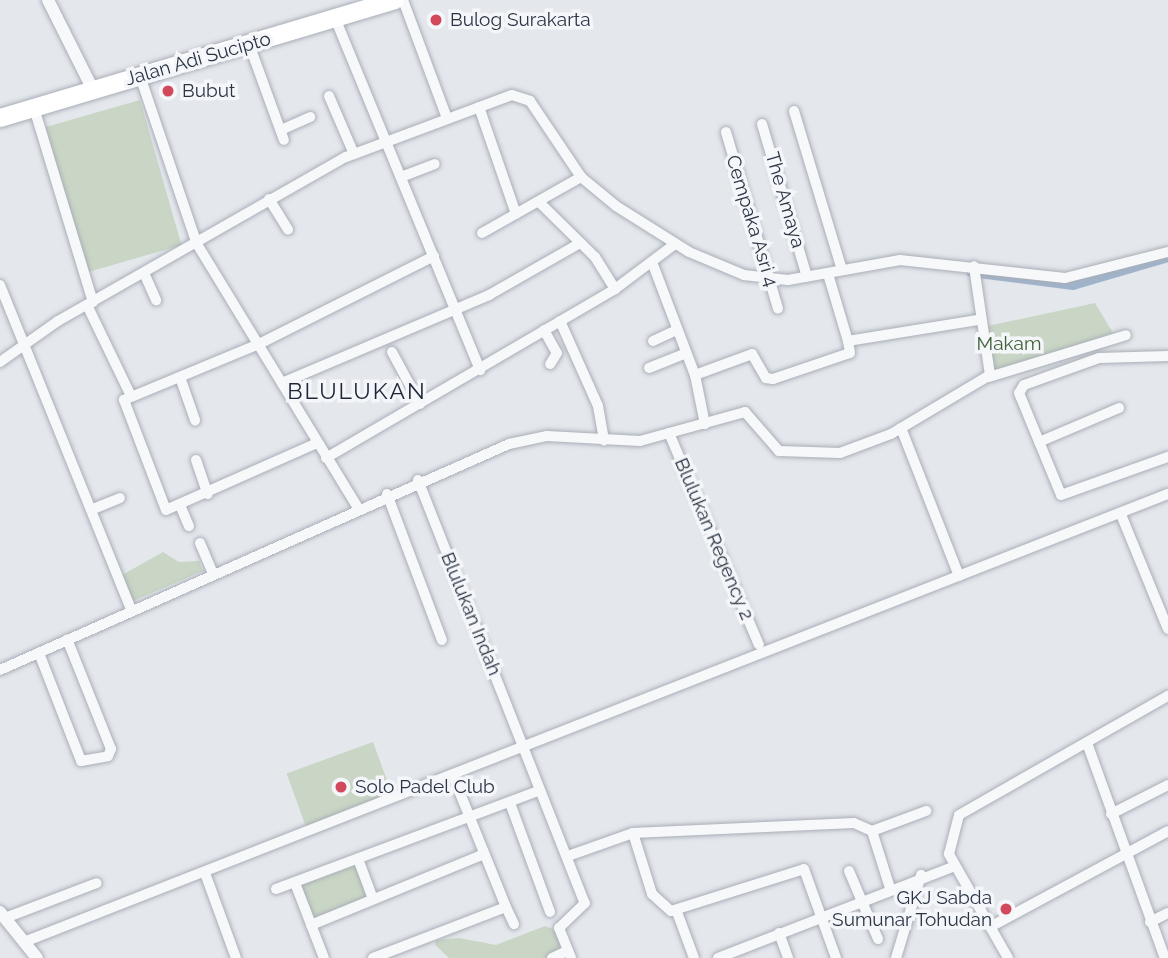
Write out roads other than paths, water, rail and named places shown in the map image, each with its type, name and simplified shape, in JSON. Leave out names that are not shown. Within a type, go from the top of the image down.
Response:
[{"type":"highway","name":"Jalan Adi Sucipto","points":[[0,118],[396,0]]},
{"type":"street","points":[[48,0],[93,90]]},
{"type":"street","points":[[403,0],[447,118]]},
{"type":"street","points":[[335,18],[457,308],[480,370]]},
{"type":"street","points":[[248,44],[283,135],[310,117]]},
{"type":"street","points":[[140,76],[197,244],[326,458],[358,506]]},
{"type":"street","points":[[329,96],[354,154]]},
{"type":"street","points":[[0,362],[90,304],[354,154],[512,96],[527,99],[581,177],[675,244],[771,280],[829,277],[842,270],[901,260],[973,272],[1073,277],[1168,252]]},
{"type":"street","points":[[479,107],[516,214]]},
{"type":"street","points":[[34,108],[90,304],[131,396]]},
{"type":"street","points":[[794,111],[842,270]]},
{"type":"street","name":"The Amaya","points":[[762,124],[807,277]]},
{"type":"street","name":"Cempaka Asri 4","points":[[726,132],[778,309]]},
{"type":"street","points":[[401,177],[435,164]]},
{"type":"street","points":[[482,233],[541,204],[581,177]]},
{"type":"street","points":[[269,200],[288,229]]},
{"type":"street","points":[[541,204],[580,243],[615,289]]},
{"type":"street","points":[[282,383],[457,308],[580,243]]},
{"type":"street","points":[[326,458],[615,289],[675,244]]},
{"type":"street","points":[[317,443],[208,494],[180,505],[161,506],[123,405],[131,396],[259,344],[434,256]]},
{"type":"street","points":[[652,262],[695,375],[705,424]]},
{"type":"street","points":[[973,272],[977,320],[989,377]]},
{"type":"street","points":[[144,273],[156,300]]},
{"type":"street","points":[[695,375],[752,354],[773,379],[850,353],[829,277]]},
{"type":"street","points":[[0,285],[93,509],[131,609]]},
{"type":"street","points":[[848,341],[977,320]]},
{"type":"street","points":[[560,321],[598,406],[604,440]]},
{"type":"street","points":[[544,330],[557,354],[550,364]]},
{"type":"street","points":[[653,341],[677,330]]},
{"type":"street","points":[[0,670],[358,506],[418,480],[530,439],[631,442],[749,413],[770,447],[822,455],[901,428],[989,377],[1126,335]]},
{"type":"street","points":[[392,352],[420,404]]},
{"type":"street","points":[[649,368],[686,353]]},
{"type":"street","points":[[1168,356],[1099,358],[1024,385],[1020,395],[1064,496],[1168,457]]},
{"type":"street","points":[[180,377],[195,420]]},
{"type":"street","points":[[1039,442],[1119,408]]},
{"type":"street","points":[[901,428],[959,576]]},
{"type":"street","name":"Blulukan Regency 2","points":[[669,433],[759,645]]},
{"type":"street","points":[[196,460],[208,494]]},
{"type":"street","name":"Blulukan Indah","points":[[418,480],[585,905],[559,928],[569,955]]},
{"type":"street","points":[[387,494],[442,640]]},
{"type":"street","points":[[24,942],[1168,494]]},
{"type":"street","points":[[93,509],[120,499]]},
{"type":"street","points":[[180,505],[189,526]]},
{"type":"street","points":[[1122,517],[1168,629]]},
{"type":"street","points":[[200,543],[213,573]]},
{"type":"street","points":[[39,653],[81,761],[108,756],[111,749],[68,639]]},
{"type":"street","points":[[1009,958],[955,866],[950,843],[960,815],[1168,696]]},
{"type":"street","points":[[1087,743],[1125,854],[1165,958]]},
{"type":"street","points":[[455,781],[482,855],[514,924]]},
{"type":"street","points":[[1111,814],[1168,785]]},
{"type":"street","points":[[276,889],[536,792]]},
{"type":"street","points":[[510,803],[550,912]]},
{"type":"street","points":[[568,856],[633,833],[846,823],[872,831],[926,811]]},
{"type":"street","points":[[872,831],[890,888]]},
{"type":"street","points":[[990,927],[1168,831]]},
{"type":"street","points":[[633,833],[652,894],[677,912],[694,958]]},
{"type":"street","points":[[311,925],[482,855]]},
{"type":"street","points":[[358,859],[373,899]]},
{"type":"street","points":[[718,958],[923,874],[955,866]]},
{"type":"street","points":[[677,912],[799,868],[807,873],[836,958]]},
{"type":"street","points":[[849,871],[878,939]]},
{"type":"street","points":[[205,873],[236,958]]},
{"type":"street","points":[[896,958],[923,874]]},
{"type":"street","points":[[37,958],[2,915],[96,883]]},
{"type":"street","points":[[295,883],[324,958]]},
{"type":"street","points":[[373,958],[506,907]]},
{"type":"street","points":[[1150,922],[1168,913]]},
{"type":"street","points":[[779,933],[788,958]]},
{"type":"street","points":[[552,958],[569,955]]},
{"type":"waterway","points":[[971,272],[1073,285],[1168,257]]},
{"type":"place","name":"Bulog Surakarta","points":[[436,20]]},
{"type":"place","name":"Bubut","points":[[168,91]]},
{"type":"place","name":"Solo Padel Club","points":[[341,787]]},
{"type":"place","name":"GKJ Sabda Sumunar Tohudan","points":[[1006,909]]},
{"type":"district","name":"BLULUKAN","points":[[357,391]]},
{"type":"park label","name":"Makam","points":[[1009,344]]}]
